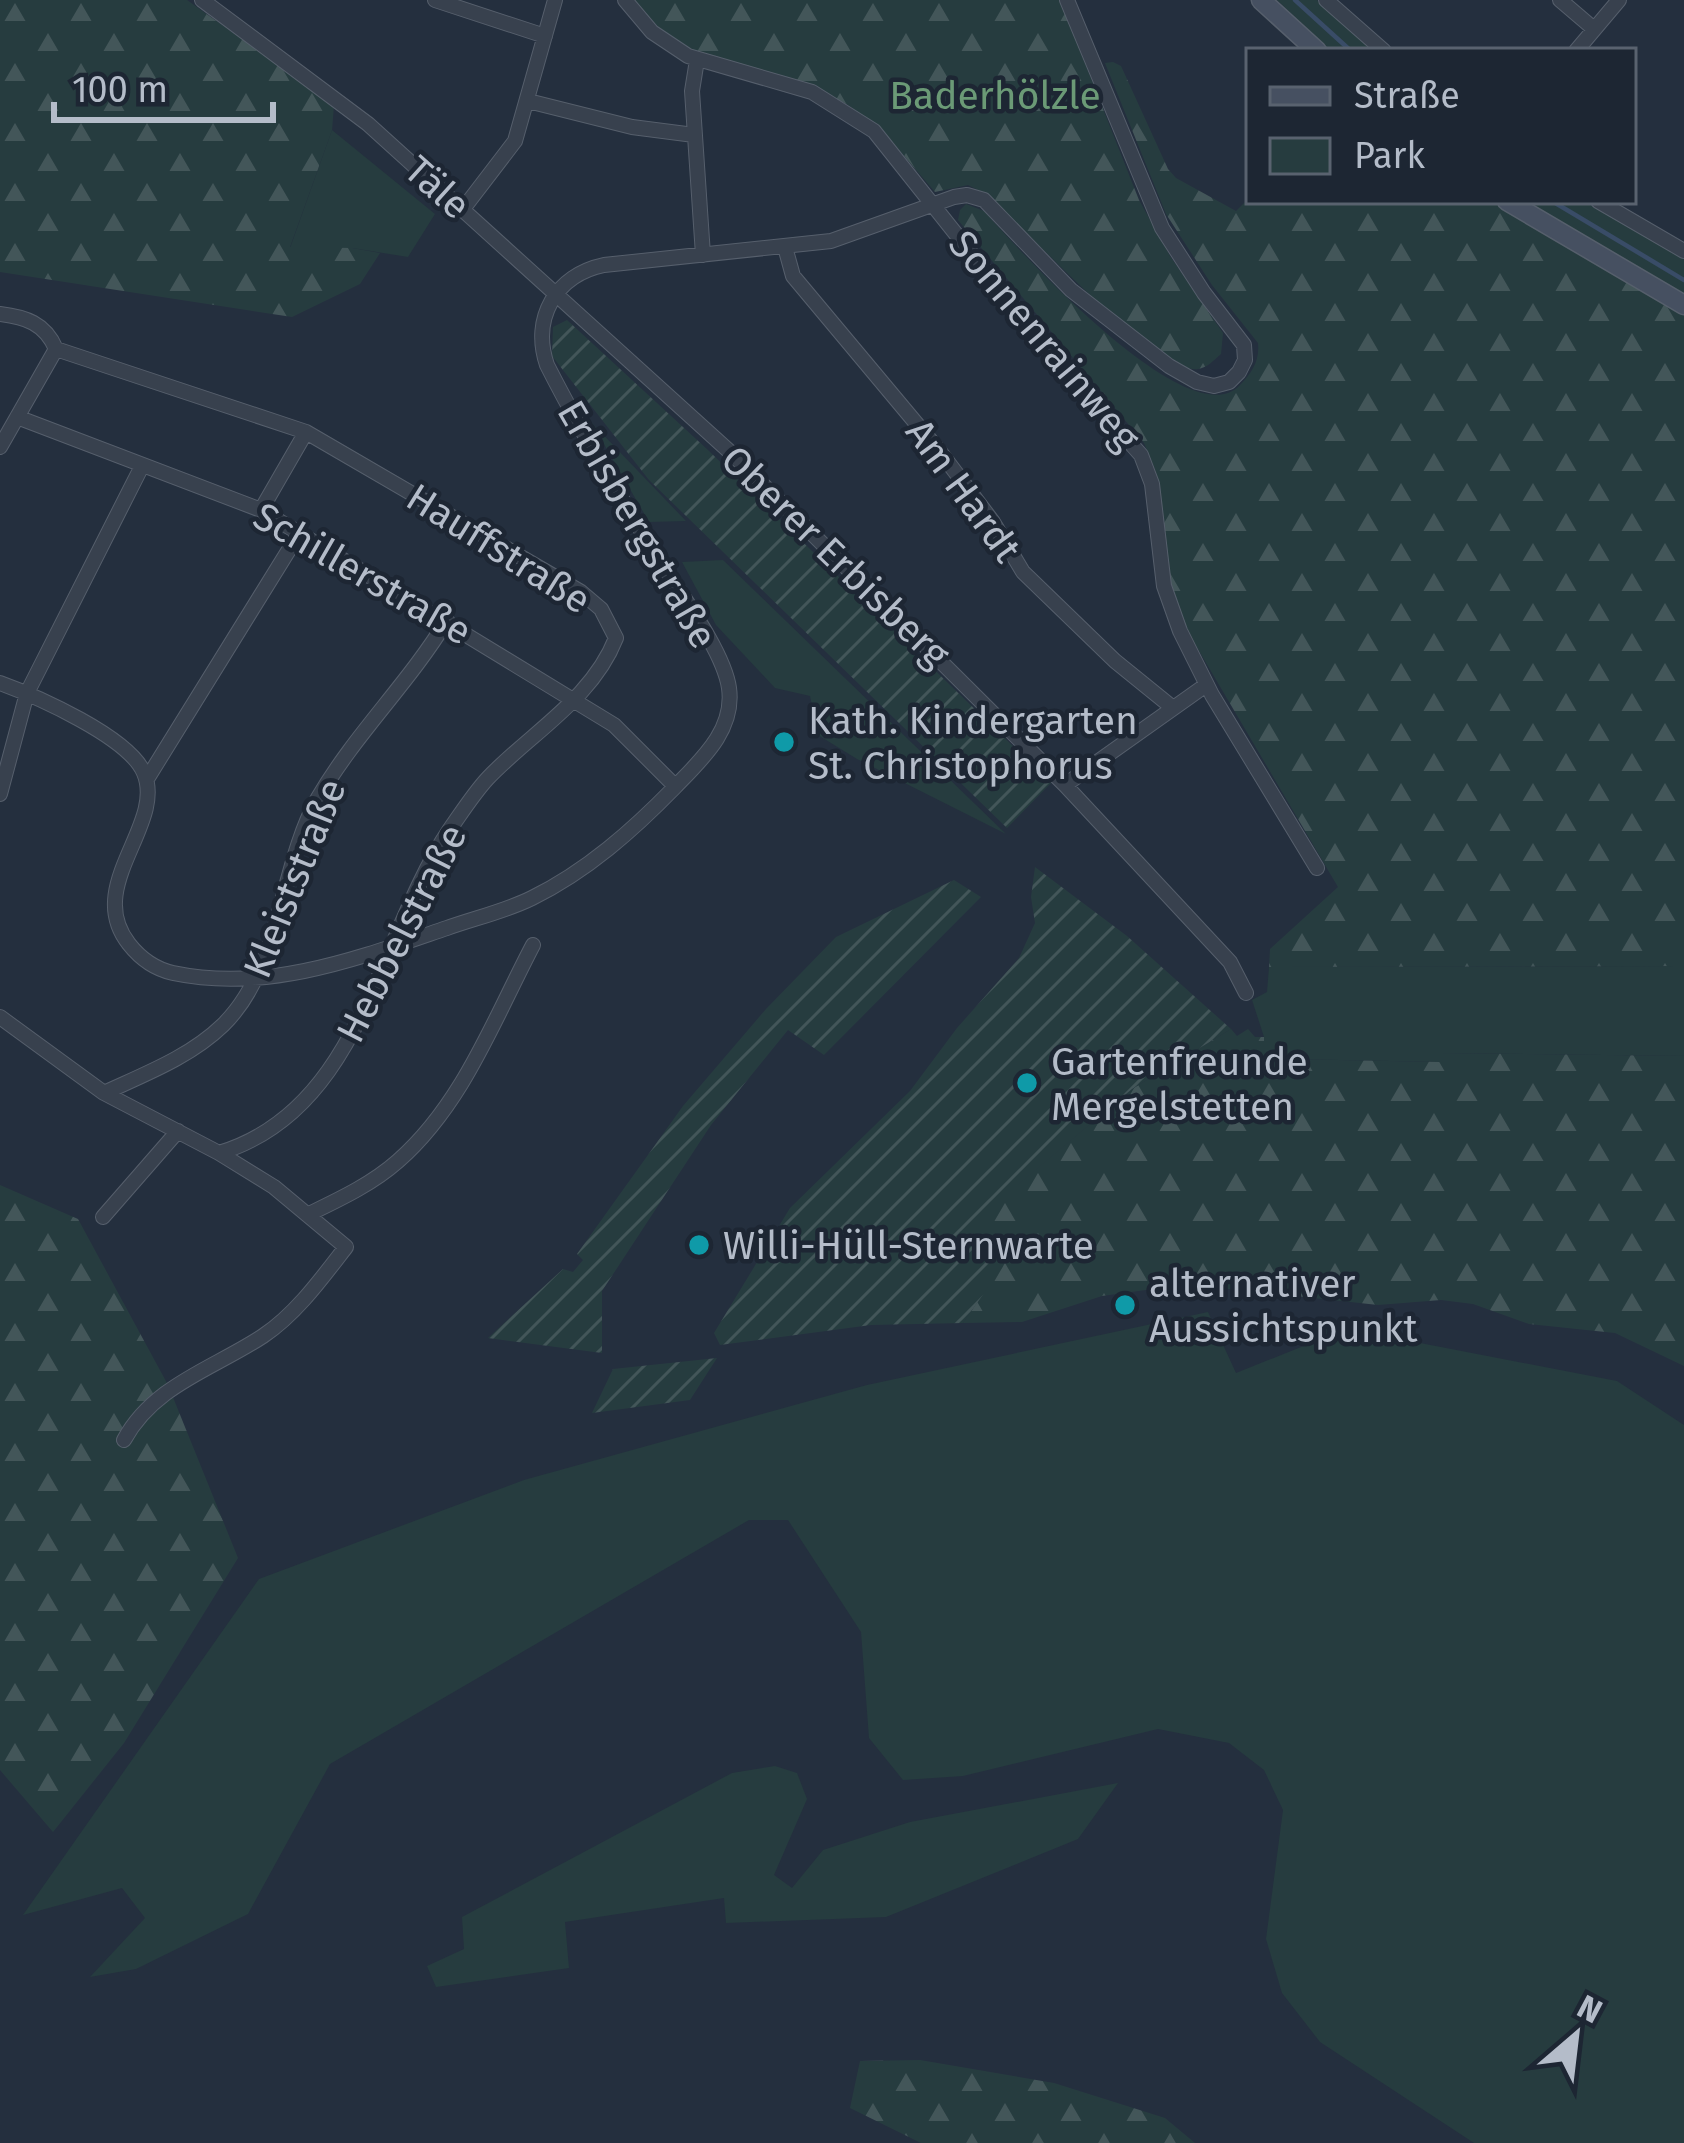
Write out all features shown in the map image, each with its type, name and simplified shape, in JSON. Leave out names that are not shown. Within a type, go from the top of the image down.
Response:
[{"type":"main road","points":[[1262,0],[1314,48]]},
{"type":"main road","points":[[1512,204],[1684,305]]},
{"type":"street","name":"Täle","points":[[202,0],[330,92],[555,294]]},
{"type":"street","points":[[435,0],[545,36]]},
{"type":"street","points":[[463,209],[515,141],[556,0]]},
{"type":"street","name":"Sonnenrainweg","points":[[625,0],[652,32],[698,60],[796,86],[844,109],[886,142],[1053,356],[1142,454],[1152,484],[1164,586],[1206,685],[1317,868]]},
{"type":"street","points":[[555,294],[592,267],[845,237],[961,195],[984,200],[1071,290],[1155,356],[1197,382],[1222,386],[1239,372],[1245,360],[1244,345],[1162,228],[1067,0]]},
{"type":"street","points":[[1326,0],[1381,48]]},
{"type":"street","points":[[1560,0],[1594,29]]},
{"type":"street","points":[[1578,48],[1619,0]]},
{"type":"street","points":[[698,60],[692,92],[703,255]]},
{"type":"street","points":[[528,101],[632,127],[694,135]]},
{"type":"street","points":[[1603,204],[1684,251]]},
{"type":"street","name":"Am Hardt","points":[[784,247],[793,276],[960,477],[1023,572],[1173,709]]},
{"type":"street","name":"Oberer Erbisberg","points":[[555,294],[730,452],[1065,785],[1230,962],[1246,993]]},
{"type":"street","name":"Erbisbergstraße","points":[[300,532],[147,779],[140,822],[113,907],[118,929],[147,963],[172,973],[256,978],[313,972],[530,898],[587,865],[641,822],[708,754],[728,719],[729,687],[707,637],[618,493],[547,365],[542,320],[555,294]]},
{"type":"street","name":"Hauffstraße","points":[[0,314],[40,325],[56,349],[306,431],[581,592],[602,609],[616,638],[605,665],[575,699]]},
{"type":"street","points":[[0,446],[56,349]]},
{"type":"street","name":"Schillerstraße","points":[[16,417],[261,510],[575,699],[645,752],[676,787]]},
{"type":"street","points":[[261,510],[306,431]]},
{"type":"street","points":[[0,794],[27,693],[142,466]]},
{"type":"street","name":"Kleiststraße","points":[[104,1093],[179,1058],[220,1028],[241,1005],[256,978],[316,802],[351,746],[426,654],[446,620]]},
{"type":"street","points":[[0,683],[112,740],[138,761],[147,779]]},
{"type":"street","points":[[1065,785],[1206,685]]},
{"type":"street","name":"Hebbelstraße","points":[[219,1153],[262,1133],[306,1099],[331,1068],[393,946],[424,871],[486,780],[575,699]]},
{"type":"street","points":[[309,1214],[358,1190],[400,1160],[446,1106],[485,1042],[533,945]]},
{"type":"street","points":[[0,1017],[104,1093],[219,1153],[309,1214],[346,1247],[320,1281],[266,1334],[174,1385],[140,1414],[124,1440]]},
{"type":"street","points":[[104,1217],[178,1131]]},
{"type":"green space","points":[[0,0],[187,0],[334,105],[332,130],[290,247],[380,253],[360,284],[292,317],[0,272]]},
{"type":"green space","name":"Baderhölzle","points":[[632,0],[1060,0],[1139,200],[1170,256],[1223,333],[1221,354],[1198,369],[1179,364],[1122,324],[986,194],[968,185],[935,192],[880,128],[848,105],[804,82],[691,52],[665,36]]},
{"type":"green space","points":[[1277,0],[1317,0],[1372,48],[1328,48]]},
{"type":"green space","points":[[1105,63],[1121,66],[1168,169],[1236,211],[1246,201],[1500,204],[1684,312],[1684,966],[1269,967],[1270,949],[1338,887],[1185,627],[1169,582],[1156,472],[1144,443],[958,220],[966,204],[984,211],[1066,297],[1146,364],[1184,386],[1216,395],[1240,385],[1254,366],[1258,343],[1212,285],[1166,214]]},
{"type":"green space","points":[[332,130],[435,214],[408,257],[352,248],[290,248]]},
{"type":"green space","points":[[1528,204],[1588,204],[1684,259],[1684,297]]},
{"type":"green space","points":[[567,320],[1051,783],[1007,828],[649,480],[552,356],[553,327]]},
{"type":"green space","points":[[591,422],[686,521],[649,522]]},
{"type":"green space","points":[[723,560],[1006,834],[818,735],[810,696],[775,688],[716,625],[682,562]]},
{"type":"green space","points":[[1035,867],[1127,936],[1231,1029],[1132,1089],[962,1232],[1003,1266],[963,1323],[871,1325],[720,1345],[714,1333],[790,1208],[910,1091],[1019,958],[1035,923],[1031,897]]},
{"type":"green space","points":[[954,880],[981,897],[824,1055],[788,1030],[711,1125],[602,1291],[602,1353],[488,1338],[563,1269],[573,1272],[583,1260],[577,1254],[683,1106],[836,937]]},
{"type":"green space","points":[[1684,966],[1684,1056],[1441,1053],[1441,1062],[1286,1059],[1273,1076],[1263,1078],[1264,1037],[1252,1000],[1267,992],[1269,967]]},
{"type":"green space","points":[[1231,1029],[1237,1036],[1248,1029],[1255,1037],[1264,1037],[1264,1077],[1273,1076],[1285,1059],[1440,1062],[1440,1053],[1684,1056],[1684,1366],[1615,1333],[1529,1324],[1473,1304],[1441,1300],[1378,1305],[1230,1289],[1160,1288],[1102,1296],[1022,1322],[963,1323],[1002,1266],[961,1232],[1132,1089]]},
{"type":"green space","points":[[0,1185],[78,1219],[168,1385],[238,1558],[124,1743],[53,1832],[0,1770]]},
{"type":"green space","points":[[1208,1312],[1236,1373],[1311,1343],[1317,1323],[1617,1381],[1684,1425],[1684,2143],[1474,2143],[1320,2042],[1282,1993],[1266,1939],[1283,1810],[1264,1770],[1229,1743],[1158,1729],[963,1776],[903,1780],[869,1738],[861,1632],[788,1520],[749,1520],[330,1764],[248,1914],[136,1969],[90,1977],[145,1918],[122,1888],[23,1915],[259,1579],[524,1480],[867,1385]]},
{"type":"green space","points":[[717,1358],[690,1400],[592,1413],[613,1369]]},
{"type":"green space","points":[[775,1766],[797,1773],[807,1799],[774,1875],[792,1888],[823,1850],[910,1822],[1118,1783],[1078,1839],[886,1917],[726,1923],[724,1898],[565,1922],[569,1968],[436,1987],[427,1966],[464,1949],[462,1917],[732,1773]]},
{"type":"green space","points":[[920,2060],[1054,2083],[1165,2118],[1195,2143],[921,2143],[850,2108],[860,2061]]},
{"type":"waterway","points":[[1295,0],[1348,48]]},
{"type":"waterway","points":[[1557,204],[1684,280]]},
{"type":"place","name":"Kath. Kindergarten St. Christophorus","points":[[784,742]]},
{"type":"place","name":"Gartenfreunde Mergelstetten","points":[[1027,1083]]},
{"type":"place","name":"Willi-Hüll-Sternwarte","points":[[699,1245]]},
{"type":"place","name":"alternativer Aussichtspunkt","points":[[1125,1305]]}]
